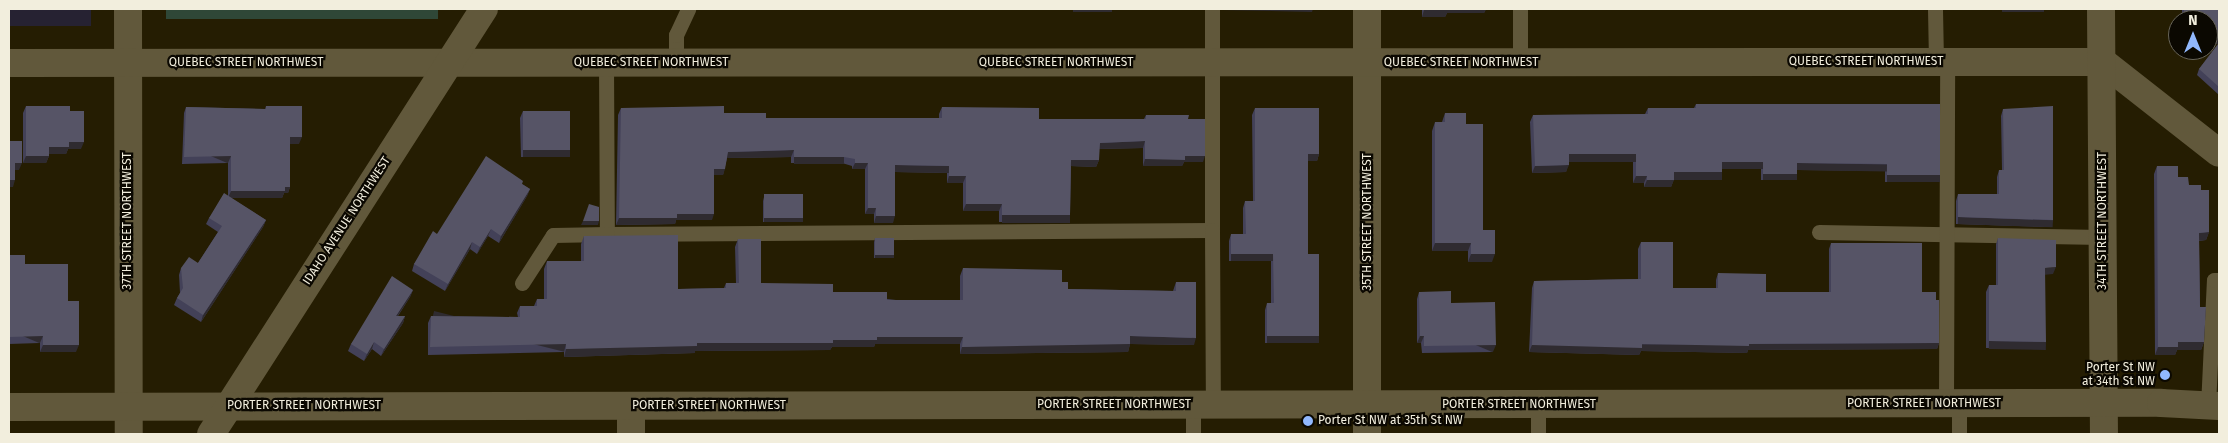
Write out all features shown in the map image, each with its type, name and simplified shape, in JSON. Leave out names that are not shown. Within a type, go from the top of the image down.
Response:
[{"type":"street","name":"37TH STREET NORTHWEST","points":[[128,9],[129,434]]},
{"type":"street","name":"IDAHO AVENUE NORTHWEST","points":[[211,434],[484,9]]},
{"type":"street","name":"35TH STREET NORTHWEST","points":[[1367,9],[1367,434]]},
{"type":"street","name":"34TH STREET NORTHWEST","points":[[2101,9],[2103,62],[2104,434]]},
{"type":"street","name":"QUEBEC STREET NORTHWEST","points":[[9,63],[2103,62]]},
{"type":"street","points":[[2103,62],[2219,152]]},
{"type":"street","name":"PORTER STREET NORTHWEST","points":[[9,407],[1953,404],[2214,406]]},
{"type":"street","points":[[631,406],[631,434]]},
{"type":"lane","points":[[676,63],[676,35],[688,9]]},
{"type":"lane","points":[[1193,434],[1203,405],[1212,230],[1212,9]]},
{"type":"lane","points":[[1520,9],[1520,63]]},
{"type":"lane","points":[[1935,9],[1941,62],[1953,404],[1959,434]]},
{"type":"lane","points":[[606,63],[607,234]]},
{"type":"lane","points":[[522,283],[553,234],[1212,230]]},
{"type":"lane","points":[[1820,232],[2102,237]]},
{"type":"lane","points":[[2214,406],[2214,280],[2219,280]]},
{"type":"lane","points":[[1538,405],[1538,434]]},
{"type":"shaded area","points":[[9,9],[91,9],[91,26],[9,26]]},
{"type":"green space","points":[[166,9],[438,9],[438,19],[166,19]]},
{"type":"building","points":[[1448,9],[1448,10],[1424,10]]},
{"type":"building","points":[[2219,9],[2219,38],[2218,10],[2184,10]]},
{"type":"building","points":[[2219,43],[2219,87],[2199,69],[2206,60],[2218,60]]},
{"type":"building","points":[[1696,104],[1940,104],[1940,175],[1887,175],[1887,164],[1797,163],[1797,174],[1763,174],[1763,162],[1722,162],[1722,172],[1674,172],[1674,180],[1647,180],[1647,176],[1636,176],[1636,154],[1569,154],[1569,165],[1535,166],[1533,115],[1648,114],[1648,108],[1696,108]]},
{"type":"building","points":[[26,106],[70,106],[70,111],[84,111],[84,142],[69,142],[69,147],[49,147],[49,156],[26,156]]},
{"type":"building","points":[[266,106],[302,106],[302,137],[290,137],[290,187],[285,187],[285,191],[231,191],[231,156],[184,157],[186,107],[266,109]]},
{"type":"building","points":[[724,106],[724,113],[766,113],[766,118],[942,118],[942,107],[1039,108],[1039,119],[1146,119],[1146,115],[1189,115],[1188,119],[1205,119],[1205,156],[1185,156],[1185,160],[1145,159],[1145,141],[1100,143],[1099,160],[1071,160],[1070,215],[1002,215],[1002,204],[966,204],[966,176],[949,176],[949,166],[895,165],[895,216],[876,216],[876,208],[868,208],[868,163],[855,163],[855,159],[844,157],[794,157],[794,150],[728,152],[725,169],[714,169],[714,214],[677,214],[677,218],[619,218],[621,108]]},
{"type":"building","points":[[2053,106],[2053,220],[1958,217],[1958,194],[1999,194],[1999,170],[2004,170],[2003,109]]},
{"type":"building","points":[[1255,108],[1319,108],[1319,154],[1308,154],[1308,254],[1319,254],[1319,336],[1267,336],[1267,303],[1274,303],[1273,254],[1231,254],[1231,234],[1246,234],[1245,201],[1255,201]]},
{"type":"building","points":[[523,111],[570,111],[570,150],[523,150]]},
{"type":"building","points":[[1445,113],[1466,113],[1466,124],[1483,124],[1483,230],[1495,230],[1495,254],[1471,254],[1471,243],[1435,243],[1435,122],[1445,122]]},
{"type":"building","points":[[9,141],[22,141],[22,163],[15,163],[15,180],[9,180]]},
{"type":"building","points":[[486,156],[523,181],[522,184],[530,189],[501,236],[491,229],[480,247],[472,242],[448,284],[414,264],[433,231],[437,234]]},
{"type":"building","points":[[2157,166],[2178,166],[2178,177],[2188,177],[2189,185],[2201,185],[2201,190],[2209,190],[2209,232],[2199,233],[2200,307],[2206,307],[2204,342],[2178,342],[2178,347],[2158,347]]},
{"type":"building","points":[[224,193],[266,220],[203,315],[177,298],[183,288],[181,268],[189,257],[198,263],[222,226],[209,218]]},
{"type":"building","points":[[764,194],[803,194],[803,218],[764,218]]},
{"type":"building","points":[[589,204],[599,207],[599,221],[583,221]]},
{"type":"building","points":[[678,235],[678,289],[726,288],[726,283],[739,283],[738,239],[761,239],[761,283],[833,284],[833,292],[887,292],[887,300],[963,300],[963,268],[1062,270],[1062,282],[1068,282],[1068,289],[1176,291],[1176,282],[1196,282],[1196,338],[1130,336],[1130,344],[962,347],[963,337],[877,337],[877,340],[833,340],[833,343],[697,343],[697,346],[566,349],[566,344],[430,347],[431,316],[520,317],[520,306],[537,306],[537,299],[547,299],[547,261],[584,261],[584,236]]},
{"type":"building","points":[[875,238],[894,238],[894,255],[875,255]]},
{"type":"building","points":[[1998,238],[2056,240],[2056,267],[2045,268],[2046,342],[1989,341],[1989,285],[1998,285]]},
{"type":"building","points":[[1641,242],[1673,242],[1673,288],[1718,288],[1718,273],[1766,274],[1766,292],[1831,292],[1831,243],[1922,243],[1922,292],[1936,292],[1936,300],[1939,300],[1939,343],[1749,344],[1749,346],[1642,344],[1642,348],[1532,345],[1534,281],[1641,279]]},
{"type":"building","points":[[9,255],[25,255],[25,264],[68,264],[68,301],[79,301],[79,345],[43,345],[43,336],[9,337]]},
{"type":"building","points":[[392,276],[413,290],[396,316],[405,316],[384,349],[374,342],[367,354],[351,344]]},
{"type":"building","points":[[1451,291],[1451,303],[1495,302],[1496,345],[1424,346],[1424,336],[1420,336],[1419,292]]},
{"type":"place","name":"Porter St NW at 34th St NW","points":[[2165,375]]},
{"type":"place","name":"Porter St NW at 35th St NW","points":[[1308,421]]}]
